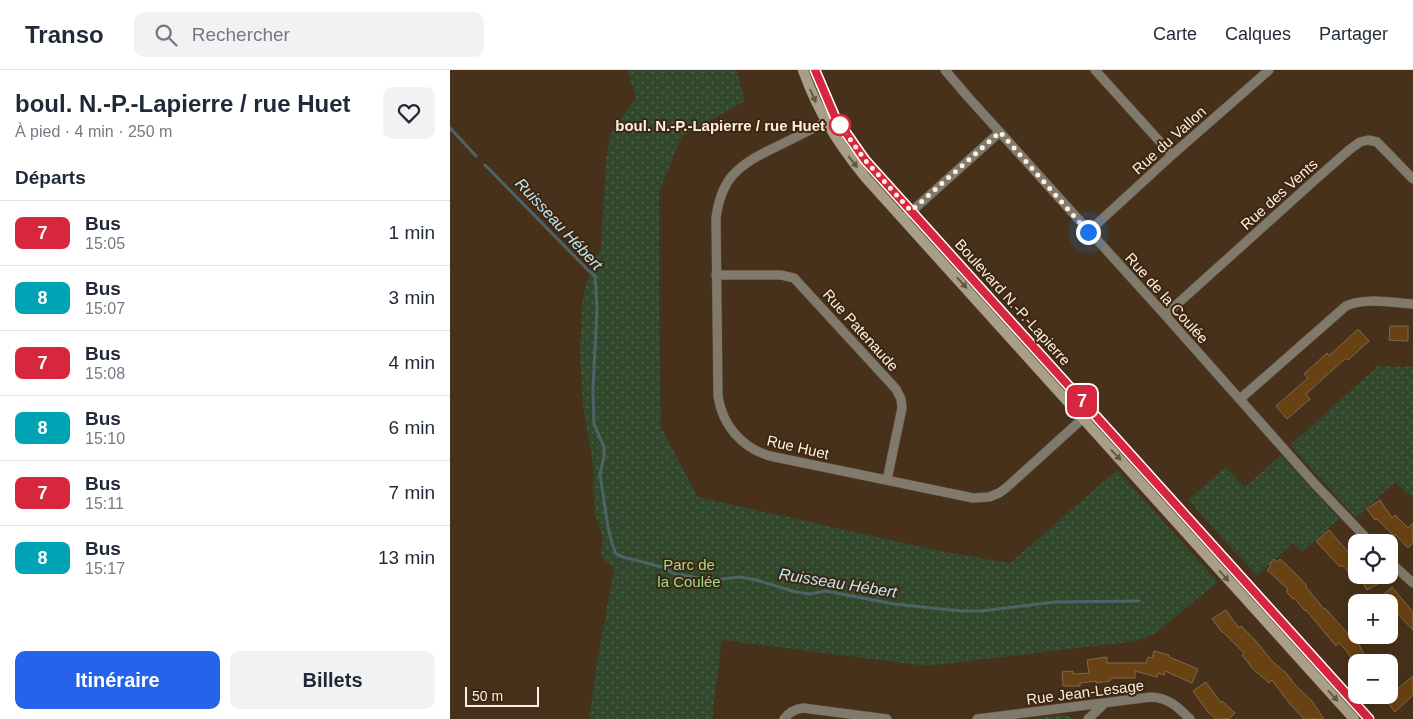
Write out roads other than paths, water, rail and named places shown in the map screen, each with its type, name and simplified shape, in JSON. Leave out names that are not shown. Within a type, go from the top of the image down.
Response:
[{"type":"street","name":"Boulevard N.-P.-Lapierre","points":[[803,70],[815,101],[865,160],[907,215],[1087,415],[1354,719]]},
{"type":"street","name":"Boulevard N.-P.-Lapierre","points":[[815,70],[831,120]]},
{"type":"street","name":"Rue de la Coulée","points":[[945,70],[1088,232],[1165,315],[1314,483],[1362,534]]},
{"type":"street","name":"Rue du Vallon","points":[[1088,232],[1269,70]]},
{"type":"street","points":[[1098,71],[1172,155]]},
{"type":"street","name":"Rue Huet","points":[[831,120],[753,159],[731,177],[724,188],[717,208],[718,396],[720,410],[732,432],[754,450],[764,454],[974,498],[990,497],[1006,488],[1087,415]]},
{"type":"street","points":[[907,215],[1000,132]]},
{"type":"street","name":"Rue des Vents","points":[[1165,315],[1316,179],[1360,142],[1368,140],[1377,142],[1413,180]]},
{"type":"street","name":"Rue Patenaude","points":[[716,274],[776,274],[794,278],[896,389],[901,399],[902,412],[887,480]]},
{"type":"street","points":[[1240,399],[1346,306],[1355,302],[1365,301],[1413,304]]},
{"type":"street","name":"Boulevard N.-P.-Lapierre","points":[[1087,415],[1369,719]]},
{"type":"street","points":[[1398,569],[1413,583]]},
{"type":"street","name":"Rue Jean-Lesage","points":[[977,719],[1004,718],[1158,697],[1173,702],[1190,719]]},
{"type":"street","points":[[1088,719],[1105,703]]},
{"type":"street","points":[[784,719],[795,709],[803,708],[887,719]]},
{"type":"waterway","name":"Ruisseau Hébert","points":[[450,128],[476,156]]},
{"type":"waterway","name":"Ruisseau Hébert","points":[[485,165],[595,276],[597,308],[593,390],[594,424],[604,447],[600,474],[608,528],[616,554],[662,567],[675,574],[699,578],[722,579],[740,577],[796,592],[810,594],[826,591],[894,604],[961,611],[981,611],[1055,602],[1139,601]]},
{"type":"place","name":"boul. N.-P.-Lapierre / rue Huet","points":[[840,125]]},
{"type":"park label","name":"Parc de la Coulée","points":[[689,572]]}]
